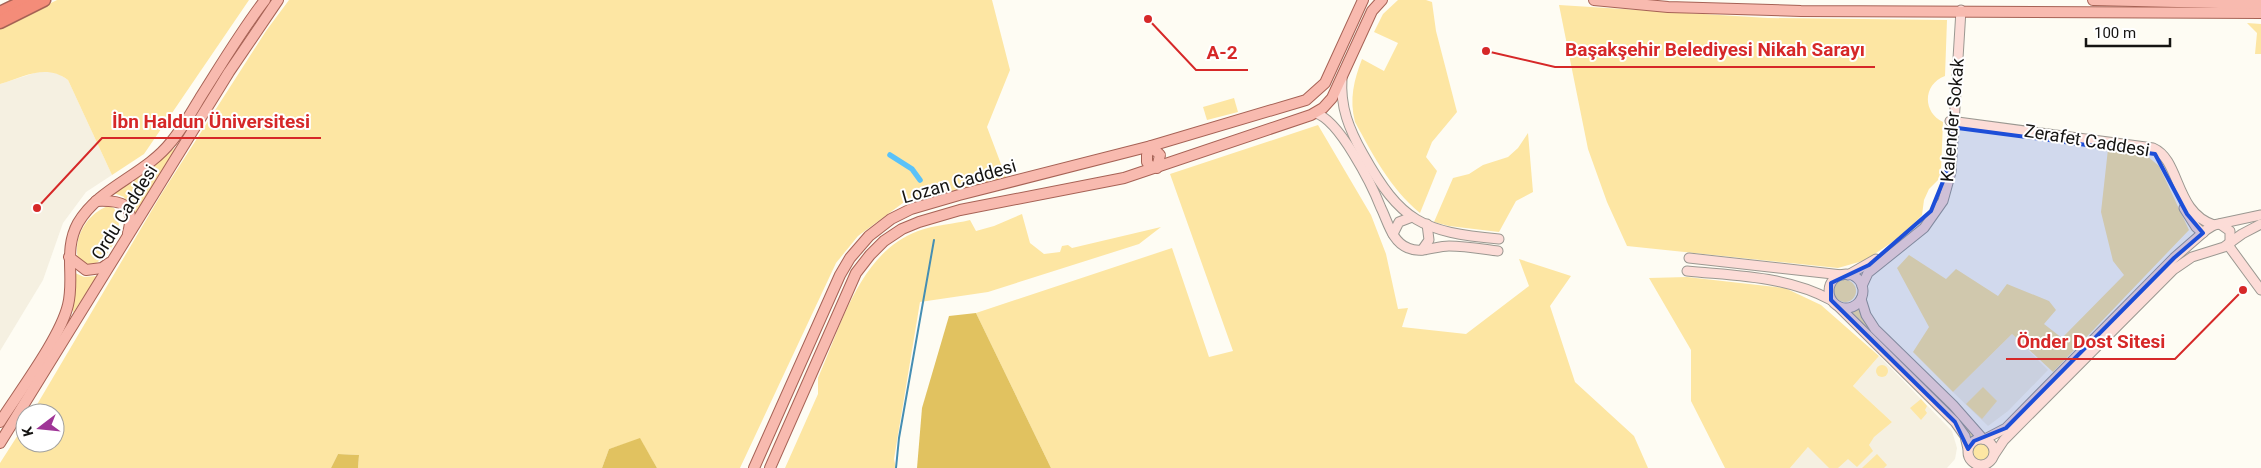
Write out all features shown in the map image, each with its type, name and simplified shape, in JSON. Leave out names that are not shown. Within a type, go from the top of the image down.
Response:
[{"type":"highway","points":[[0,13],[26,0]]},
{"type":"highway","points":[[0,22],[44,0]]},
{"type":"main road","name":"Ordu Caddesi","points":[[0,422],[63,319],[68,304],[70,285],[69,257],[74,233],[82,216],[96,201],[143,169],[171,142],[264,0]]},
{"type":"main road","name":"Ordu Caddesi","points":[[0,444],[247,42],[278,0]]},
{"type":"main road","name":"Lozan Caddesi","points":[[754,468],[840,275],[850,258],[869,236],[891,219],[911,209],[959,195],[1152,146],[1306,100],[1313,96],[1325,83],[1363,0]]},
{"type":"main road","points":[[1315,113],[1332,98],[1377,0]]},
{"type":"main road","points":[[1372,11],[1382,0]]},
{"type":"main road","points":[[1594,0],[1647,6],[1801,11],[2166,7],[2261,4]]},
{"type":"main road","points":[[1647,6],[1657,5],[1661,0]]},
{"type":"main road","points":[[2093,0],[2261,18]]},
{"type":"main road","points":[[2166,7],[2180,0]]},
{"type":"main road","points":[[2166,7],[2261,13]]},
{"type":"main road","name":"Lozan Caddesi","points":[[770,468],[852,281],[870,255],[884,241],[902,229],[960,210],[1099,183],[1157,168],[1315,113]]},
{"type":"main road","points":[[1152,146],[1147,155],[1146,162],[1150,166],[1157,168]]},
{"type":"main road","points":[[96,201],[120,201],[126,205],[131,222],[126,238]]},
{"type":"main road","points":[[69,257],[86,270],[94,271],[112,261]]},
{"type":"street","name":"Kalender Sokak","points":[[1862,286],[1868,273],[1914,237],[1940,207],[1951,172],[1959,10]]},
{"type":"street","points":[[1342,78],[1342,108],[1350,131],[1389,196],[1412,217],[1452,234],[1499,239]]},
{"type":"street","points":[[1315,113],[1329,121],[1340,134],[1377,198],[1393,234],[1408,248],[1422,250],[1447,246],[1498,251]]},
{"type":"street","name":"Kalender Sokak","points":[[1845,275],[1869,264],[1918,226],[1931,211],[1940,194],[1946,174],[1952,125]]},
{"type":"street","name":"Zerafet Caddesi","points":[[1952,125],[2153,148],[2162,154],[2190,209],[2204,222],[2217,225]]},
{"type":"street","name":"Zerafet Caddesi","points":[[1952,125],[2155,154],[2163,164],[2188,214],[2204,234]]},
{"type":"street","points":[[2261,215],[2217,225],[2174,258],[2006,428],[1984,439],[1974,441],[1968,451],[1964,467],[1986,464],[2004,440],[2173,270],[2192,256],[2231,243],[2261,224]]},
{"type":"street","points":[[1393,234],[1399,222],[1412,217]]},
{"type":"street","points":[[1422,250],[1429,240],[1427,224]]},
{"type":"street","points":[[2217,225],[2230,231],[2231,243],[2261,290]]},
{"type":"street","points":[[2204,234],[2207,245],[2214,250]]},
{"type":"street","points":[[1689,258],[1845,275],[1856,278],[1862,286],[1860,299],[1866,315],[1875,329],[1993,446],[1996,468]]},
{"type":"street","points":[[1688,271],[1776,280],[1802,287],[1831,300],[1955,422],[1965,436],[1968,451]]},
{"type":"street","points":[[1831,300],[1829,293],[1830,285],[1836,278],[1845,275]]},
{"type":"street","points":[[1839,307],[1852,307],[1860,299]]},
{"type":"highlighted area","points":[[1950,127],[2155,154],[2187,214],[2203,233],[2174,258],[2006,428],[1974,441],[1968,449],[1955,422],[1831,300],[1831,283],[1869,265],[1931,211],[1946,174]]},
{"type":"shaded area","points":[[57,0],[249,0],[144,154],[112,175],[68,80],[51,72],[43,72],[26,75],[0,84],[0,28]]},
{"type":"shaded area","points":[[289,0],[992,0],[1010,70],[987,127],[1007,180],[907,200],[858,236],[836,263],[740,468],[657,468],[640,439],[609,449],[602,468],[358,468],[359,455],[338,454],[331,468],[0,468],[0,463],[15,440],[15,453],[65,453],[65,403],[38,403],[162,193],[266,31]]},
{"type":"shaded area","points":[[1398,0],[1426,0],[1432,2],[1436,31],[1457,112],[1432,142],[1426,157],[1437,171],[1420,213],[1400,193],[1383,170],[1355,122],[1352,105],[1353,90],[1362,59],[1384,71],[1398,43],[1374,32],[1383,14]]},
{"type":"shaded area","points":[[1559,5],[1768,18],[1947,20],[1945,76],[1932,85],[1928,98],[1931,112],[1943,122],[1941,171],[1938,180],[1929,189],[1924,200],[1922,215],[1904,234],[1866,260],[1838,268],[1627,246],[1607,202],[1588,149]]},
{"type":"shaded area","points":[[2247,23],[2261,24],[2261,54],[2255,54],[2257,33]]},
{"type":"shaded area","points":[[44,70],[59,74],[68,80],[112,175],[86,192],[63,223],[43,280],[0,351],[0,84]]},
{"type":"shaded area","points":[[1234,98],[1238,112],[1207,120],[1203,107]]},
{"type":"shaded area","points":[[1318,125],[1371,215],[1386,254],[1398,309],[1408,308],[1402,327],[1466,334],[1529,286],[1519,259],[1571,276],[1550,306],[1575,382],[1634,436],[1648,468],[1051,468],[976,313],[1172,248],[1209,357],[1233,351],[1170,174]]},
{"type":"shaded area","points":[[1528,133],[1533,192],[1516,201],[1499,232],[1449,226],[1434,222],[1453,178],[1469,174],[1483,165],[1508,157],[1518,148]]},
{"type":"shaded area","points":[[176,147],[133,218],[124,197],[114,193],[146,173]]},
{"type":"shaded area","points":[[2108,149],[2146,155],[2159,166],[2189,230],[2053,372],[2012,334],[1953,392],[1913,352],[1929,327],[1897,268],[1909,255],[1946,279],[1956,269],[1998,296],[2007,284],[2049,301],[2056,310],[2044,324],[2062,338],[2124,275],[2113,261],[2101,212]]},
{"type":"shaded area","points":[[108,206],[114,208],[118,216],[117,234],[109,251],[103,258],[88,267],[78,259],[77,251],[80,235],[88,220]]},
{"type":"shaded area","points":[[1022,214],[1030,243],[1044,254],[1060,252],[1062,246],[1068,245],[1072,248],[1161,227],[1139,244],[988,292],[920,302],[894,459],[896,468],[785,468],[818,394],[818,378],[844,315],[866,274],[881,256],[898,242],[924,229],[970,220],[976,231],[994,226]]},
{"type":"shaded area","points":[[73,272],[84,277],[97,276],[73,313]]},
{"type":"shaded area","points":[[1687,277],[1785,288],[1821,305],[1879,356],[1853,386],[1892,422],[1874,437],[1869,445],[1873,451],[1857,467],[1848,459],[1838,468],[1829,468],[1808,447],[1790,468],[1725,468],[1691,401],[1691,350],[1649,278]]},
{"type":"shaded area","points":[[1845,280],[1853,283],[1856,291],[1853,299],[1845,302],[1837,299],[1834,291],[1837,283]]},
{"type":"shaded area","points":[[1858,307],[1869,328],[1953,410],[1975,436],[1969,440],[1847,311]]},
{"type":"shaded area","points":[[976,313],[1051,468],[917,468],[922,408],[949,316]]},
{"type":"shaded area","points":[[2012,334],[2048,370],[2008,411],[1988,426],[1953,392]]},
{"type":"shaded area","points":[[1879,356],[1952,431],[1957,448],[1955,459],[1947,468],[1790,468],[1808,447],[1892,422],[1853,386]]},
{"type":"shaded area","points":[[1880,365],[1884,365],[1888,371],[1884,377],[1880,377],[1876,373],[1876,369]]},
{"type":"shaded area","points":[[1983,387],[1997,401],[1982,419],[1966,404]]},
{"type":"shaded area","points":[[1921,399],[1927,406],[1925,410],[1927,413],[1921,420],[1910,408]]},
{"type":"shaded area","points":[[640,438],[657,468],[602,468],[609,449]]},
{"type":"shaded area","points":[[1978,444],[1984,444],[1989,449],[1987,458],[1978,460],[1973,455],[1973,449]]},
{"type":"shaded area","points":[[338,454],[359,455],[358,468],[331,468]]},
{"type":"shaded area","points":[[1877,454],[1887,465],[1884,468],[1862,468]]},
{"type":"waterway","points":[[890,155],[912,169],[920,180]]},
{"type":"waterway","points":[[896,468],[899,438],[934,240]]},
{"type":"place","name":"A-2","points":[[1148,19]]},
{"type":"place","name":"Başakşehir Belediyesi Nikah Sarayı","points":[[1486,51]]},
{"type":"place","name":"İbn Haldun Üniversitesi","points":[[37,208]]},
{"type":"place","name":"Önder Dost Sitesi","points":[[2243,290]]}]
